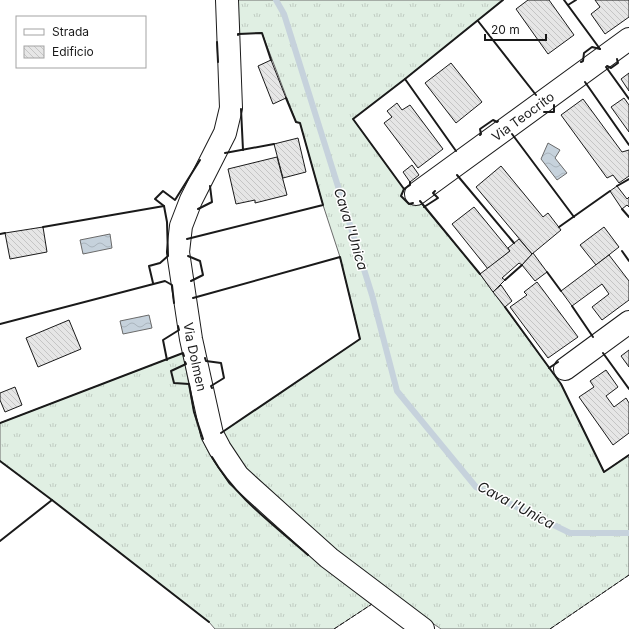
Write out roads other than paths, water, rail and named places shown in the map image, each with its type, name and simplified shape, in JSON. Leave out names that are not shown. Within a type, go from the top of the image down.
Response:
[{"type":"street","name":"Via Dolmen","points":[[227,0],[231,108],[225,133],[191,200],[181,226],[178,252],[191,339],[212,434],[238,476],[329,558],[423,629]]},
{"type":"street","name":"Via Teocrito","points":[[416,194],[629,39]]},
{"type":"street","points":[[565,370],[629,322]]},
{"type":"water","points":[[548,143],[560,150],[555,158],[567,173],[557,180],[541,159]]},
{"type":"water","points":[[110,234],[112,248],[83,254],[80,240]]},
{"type":"water","points":[[149,315],[152,328],[123,334],[120,321]]},
{"type":"waterway","name":"Cava l'Unica","points":[[276,0],[284,14],[372,295],[397,391],[476,487],[570,533],[629,533]]}]
